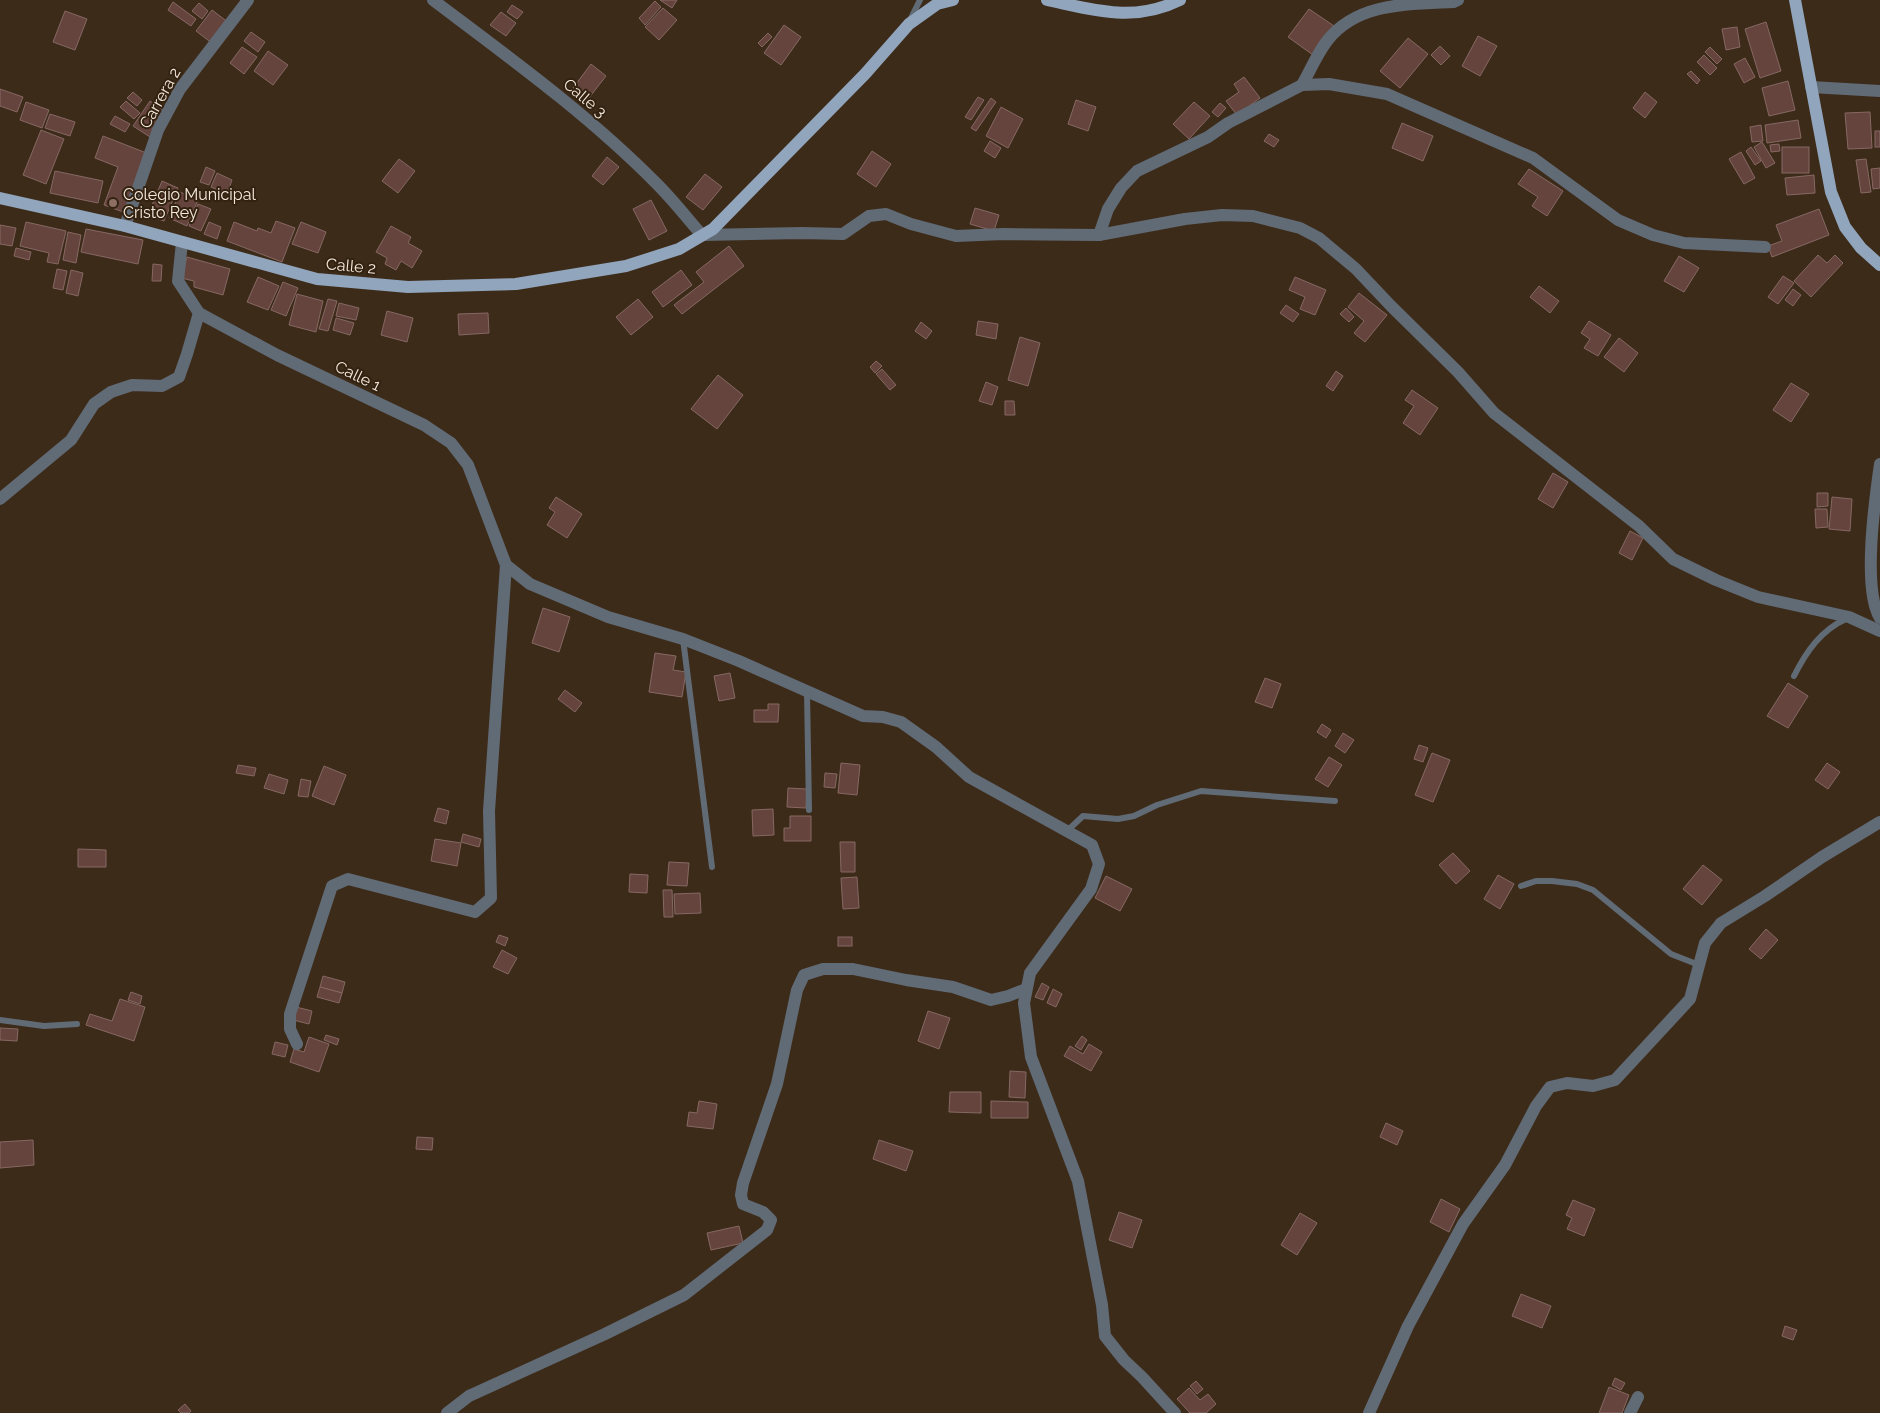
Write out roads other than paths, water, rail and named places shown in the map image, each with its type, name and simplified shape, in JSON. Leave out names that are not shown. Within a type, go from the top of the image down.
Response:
[{"type":"main road","name":"Calle 2","points":[[0,198],[126,226],[317,279],[408,287],[516,284],[626,266],[679,249],[713,229],[865,74],[909,24],[937,4],[953,0]]},
{"type":"main road","points":[[1047,0],[1094,10],[1134,14],[1164,8],[1180,0]]},
{"type":"main road","points":[[1795,0],[1831,192],[1845,227],[1861,248],[1880,265]]},
{"type":"street","name":"Carrera 2","points":[[126,226],[158,130],[180,89],[248,0]]},
{"type":"street","name":"Calle 3","points":[[433,0],[590,122],[657,184],[702,235]]},
{"type":"street","points":[[1302,85],[1326,41],[1344,24],[1366,12],[1402,5],[1454,2],[1458,0]]},
{"type":"street","points":[[1099,236],[1108,209],[1121,188],[1137,170],[1208,137],[1228,123],[1302,85],[1329,84],[1388,94],[1532,158],[1618,220],[1653,235],[1684,243],[1765,247]]},
{"type":"street","points":[[1810,87],[1880,91]]},
{"type":"street","points":[[702,235],[843,234],[869,216],[886,214],[911,224],[956,236],[1003,234],[1099,236],[1185,219],[1222,215],[1253,216],[1300,228],[1318,238],[1356,269],[1458,372],[1494,413],[1639,526],[1673,559],[1716,580],[1758,597],[1849,617],[1880,631]]},
{"type":"street","name":"Calle 1","points":[[182,242],[178,281],[199,313],[277,355],[424,425],[451,443],[468,465],[506,565]]},
{"type":"street","points":[[0,499],[72,440],[94,404],[111,392],[132,385],[162,386],[179,377],[199,313]]},
{"type":"street","points":[[1880,464],[1874,508],[1870,586],[1880,618]]},
{"type":"street","points":[[506,565],[530,584],[608,617],[683,639],[739,661],[863,716],[883,717],[901,722],[936,747],[969,777],[1092,845],[1099,864],[1090,888],[1030,973],[1024,1003],[1031,1057],[1078,1181],[1102,1305],[1105,1336],[1124,1360],[1174,1413]]},
{"type":"street","points":[[297,1044],[290,1029],[290,1014],[332,886],[348,879],[475,912],[491,898],[489,811],[506,565]]},
{"type":"street","points":[[1369,1413],[1408,1326],[1463,1224],[1505,1165],[1536,1106],[1550,1087],[1567,1083],[1592,1086],[1615,1080],[1690,999],[1706,943],[1721,923],[1822,857],[1880,822]]},
{"type":"street","points":[[447,1413],[469,1396],[605,1334],[684,1295],[767,1230],[771,1220],[768,1216],[743,1204],[743,1183],[777,1084],[797,990],[804,975],[822,968],[852,968],[906,980],[953,987],[991,1000],[1026,989]]},
{"type":"street","points":[[1630,1413],[1638,1397]]},
{"type":"lane","points":[[909,24],[920,0]]},
{"type":"lane","points":[[1794,676],[1804,658],[1818,640],[1832,625],[1849,617]]},
{"type":"lane","points":[[683,639],[712,867]]},
{"type":"lane","points":[[807,692],[809,810]]},
{"type":"lane","points":[[1067,831],[1083,816],[1118,819],[1134,816],[1157,805],[1201,791],[1335,800]]},
{"type":"lane","points":[[1521,886],[1536,881],[1552,881],[1577,884],[1593,890],[1671,954],[1699,965]]},
{"type":"lane","points":[[0,1020],[44,1026],[77,1024]]},
{"type":"place","name":"Colegio Municipal Cristo Rey","points":[[113,203]]}]
